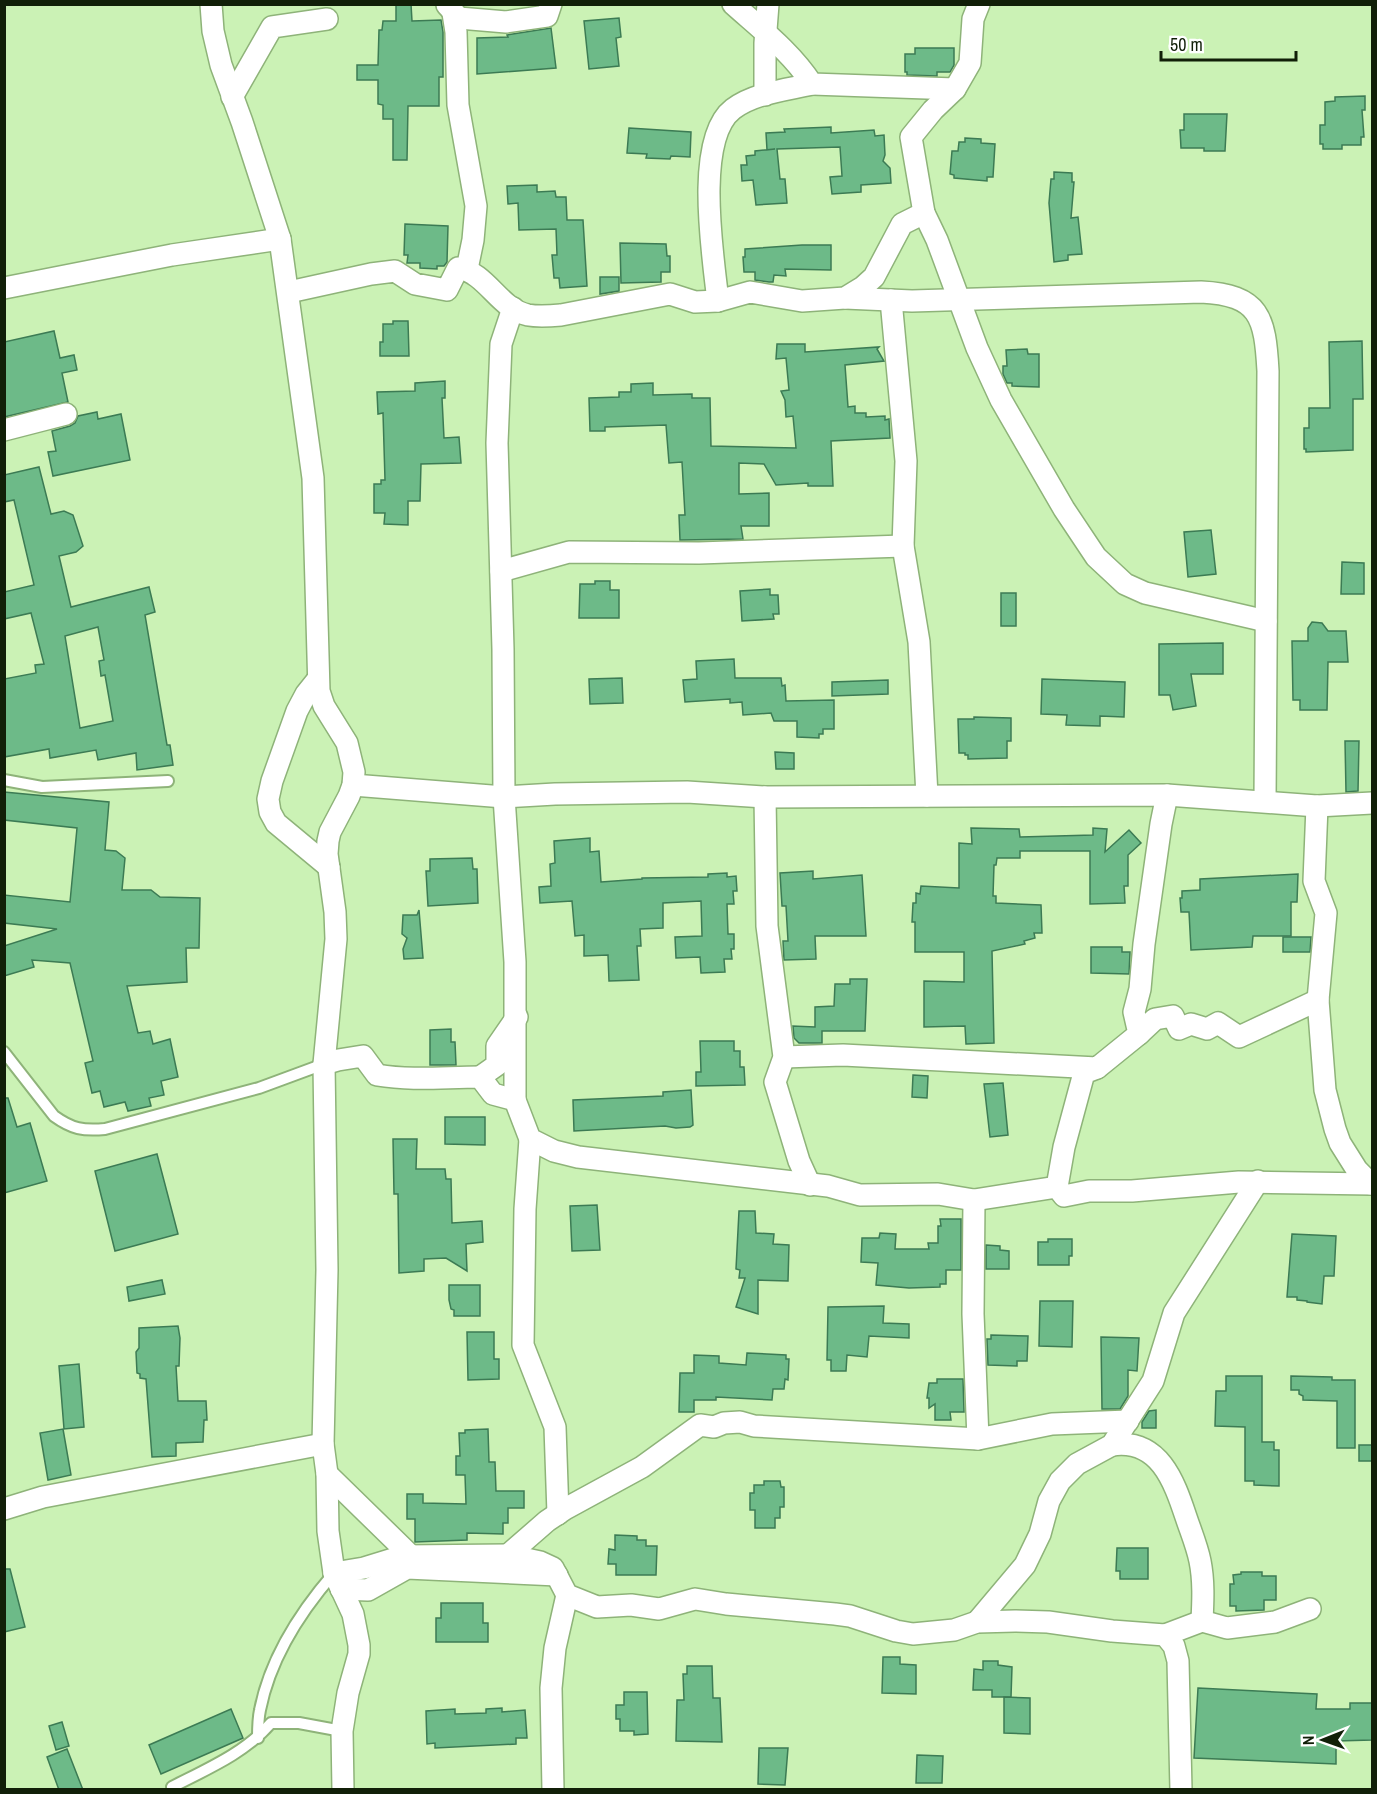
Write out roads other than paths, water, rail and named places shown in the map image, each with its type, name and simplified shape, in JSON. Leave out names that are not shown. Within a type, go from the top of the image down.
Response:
[{"type":"street","points":[[211,4],[218,53],[280,239],[313,478],[318,679],[321,701],[347,743],[354,772],[353,785],[329,836],[327,854],[335,912],[336,939],[324,1064],[327,1270],[323,1444],[327,1474],[328,1531],[338,1581],[353,1614],[359,1645],[342,1731],[343,1790]]},
{"type":"street","points":[[450,9],[459,18],[506,22],[547,16],[551,4]]},
{"type":"street","points":[[733,4],[799,64],[812,84]]},
{"type":"street","points":[[765,95],[765,33],[768,4]]},
{"type":"street","points":[[979,4],[973,19],[970,63],[955,89],[933,110],[911,137],[924,213],[1001,400],[1082,538],[1104,566],[1125,584],[1144,593],[1266,621]]},
{"type":"street","points":[[450,9],[456,32],[458,105],[477,206],[467,269]]},
{"type":"street","points":[[232,97],[272,27],[327,19]]},
{"type":"street","points":[[718,301],[710,210],[710,172],[715,134],[732,109],[765,95],[812,84],[955,89]]},
{"type":"street","points":[[845,298],[874,277],[902,224],[924,213]]},
{"type":"street","points":[[4,288],[172,255],[280,239]]},
{"type":"street","points":[[289,292],[395,271],[415,284],[447,290],[458,268],[467,269],[481,279],[513,308],[526,315],[543,316],[561,315],[670,294],[695,302],[718,301],[750,292],[802,301],[845,298],[958,299],[1201,292],[1230,295],[1251,306],[1255,311],[1263,328],[1268,371],[1265,801]]},
{"type":"street","points":[[891,300],[906,461],[903,546],[919,642],[927,796]]},
{"type":"street","points":[[513,308],[501,345],[497,443],[504,797],[517,1017],[515,1100],[530,1139],[525,1220],[523,1345],[555,1427],[558,1514]]},
{"type":"street","points":[[4,430],[66,414]]},
{"type":"street","points":[[501,571],[569,552],[699,553],[903,546]]},
{"type":"street","points":[[318,679],[306,694],[297,711],[272,781],[268,799],[270,812],[276,823],[329,867]]},
{"type":"street","points":[[353,785],[504,797],[687,792],[765,797],[1167,795],[1317,806],[1372,803]]},
{"type":"street","points":[[1139,1034],[1134,1012],[1140,989],[1143,944],[1167,795]]},
{"type":"street","points":[[765,797],[767,926],[784,1057],[775,1082],[799,1161],[810,1185]]},
{"type":"street","points":[[1317,806],[1314,881],[1326,913],[1318,1000],[1323,1076],[1335,1129],[1357,1170],[1372,1184]]},
{"type":"street","points":[[1318,1000],[1239,1037],[1218,1023],[1207,1029],[1191,1024],[1179,1029],[1173,1016],[1155,1019],[1097,1068],[1084,1073],[1067,1135],[1057,1187],[1064,1196],[1089,1191],[1132,1191],[1258,1181],[1372,1184]]},
{"type":"street","points":[[324,1064],[338,1059],[363,1056],[377,1075],[426,1080],[480,1077],[497,1065],[496,1046],[517,1017]]},
{"type":"street","points":[[784,1057],[843,1055],[1097,1068]]},
{"type":"street","points":[[480,1077],[493,1094],[515,1100]]},
{"type":"street","points":[[530,1139],[554,1150],[586,1159],[828,1186],[860,1195],[938,1194],[975,1200],[1057,1187]]},
{"type":"street","points":[[1112,1445],[1153,1381],[1174,1313],[1258,1181]]},
{"type":"street","points":[[975,1200],[974,1314],[978,1438]]},
{"type":"street","points":[[508,1555],[558,1514],[650,1462],[700,1425],[714,1427],[724,1423],[740,1422],[754,1426],[978,1438],[1052,1424],[1128,1421]]},
{"type":"street","points":[[977,1622],[1025,1565],[1040,1534],[1048,1501],[1060,1481],[1077,1464],[1112,1445],[1128,1443],[1141,1448],[1160,1461],[1171,1476],[1200,1562],[1202,1621]]},
{"type":"street","points":[[4,1509],[43,1497],[323,1444]]},
{"type":"street","points":[[327,1474],[411,1556]]},
{"type":"street","points":[[338,1581],[364,1568],[411,1556],[508,1555],[540,1562],[553,1568],[567,1596],[555,1648],[550,1688],[553,1790]]},
{"type":"street","points":[[338,1581],[368,1590],[407,1568],[557,1575]]},
{"type":"street","points":[[567,1596],[597,1607],[631,1605],[659,1609],[695,1599],[835,1614],[913,1634],[954,1630],[977,1622],[1015,1621],[1048,1622],[1112,1631],[1166,1635],[1202,1621],[1227,1628],[1275,1622],[1310,1609]]},
{"type":"street","points":[[1166,1635],[1174,1646],[1178,1661],[1181,1790]]},
{"type":"lane","points":[[4,780],[42,787],[168,781]]},
{"type":"lane","points":[[4,1052],[54,1116],[64,1123],[86,1131],[105,1129],[260,1088],[324,1064]]},
{"type":"lane","points":[[258,1738],[260,1710],[271,1673],[315,1596],[338,1581]]},
{"type":"lane","points":[[172,1787],[224,1760],[258,1738],[271,1723],[299,1723],[342,1731]]}]
